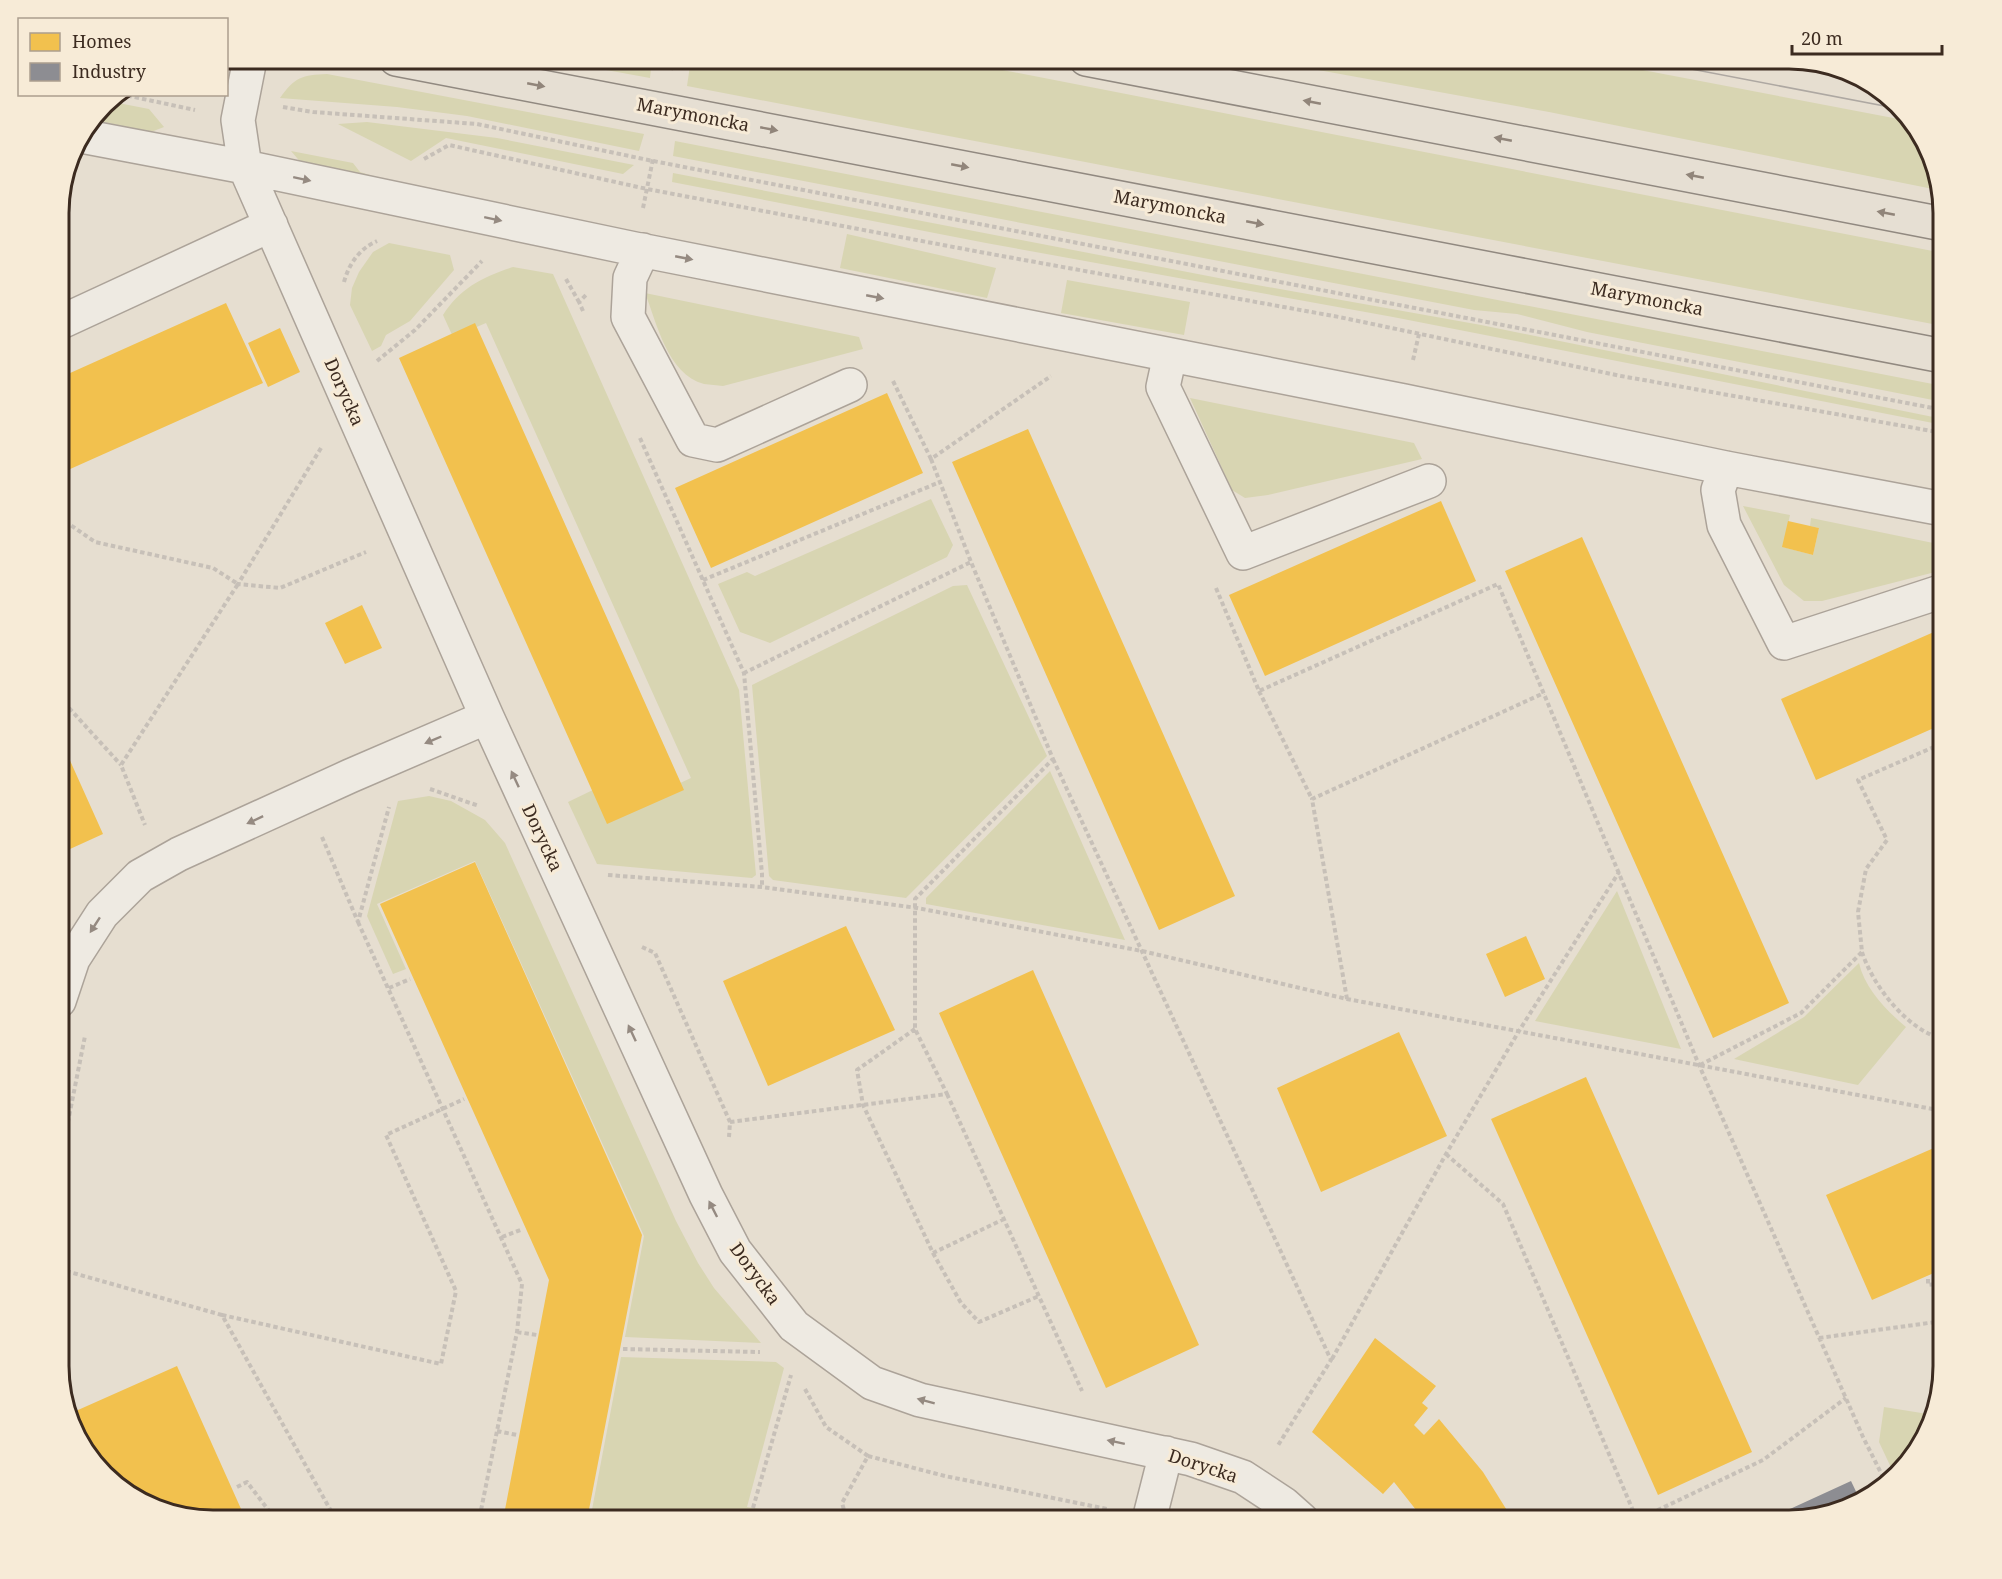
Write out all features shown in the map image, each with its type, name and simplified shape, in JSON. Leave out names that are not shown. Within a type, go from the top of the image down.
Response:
[{"type":"main road","name":"Marymoncka","points":[[453,69],[1933,354]]},
{"type":"main road","points":[[1143,69],[1933,222]]},
{"type":"street","name":"Dorycka","points":[[248,69],[240,110],[245,167],[486,717],[706,1195],[735,1251],[794,1326],[872,1383],[920,1400],[1191,1459],[1243,1477],[1290,1510]]},
{"type":"street","points":[[90,138],[245,167],[636,259],[1170,355],[1726,468],[1933,507]]},
{"type":"street","points":[[69,317],[271,225]]},
{"type":"street","points":[[636,259],[628,317],[693,440],[717,445],[850,385]]},
{"type":"street","points":[[1170,355],[1163,387],[1243,553],[1429,481]]},
{"type":"street","points":[[1726,468],[1718,490],[1724,525],[1784,643],[1933,595]]},
{"type":"street","points":[[69,971],[73,959],[102,914],[141,876],[179,854],[486,717]]},
{"type":"street","points":[[1152,1510],[1166,1453]]},
{"type":"path","points":[[135,96],[240,110],[313,112],[477,124],[653,161],[1933,408]]},
{"type":"path","points":[[419,162],[450,145],[647,189],[1339,317],[1621,376],[1933,432]]},
{"type":"path","points":[[584,312],[579,302],[608,273],[636,259],[647,189]]},
{"type":"path","points":[[310,314],[340,299],[349,265],[367,245],[383,238]]},
{"type":"path","points":[[370,367],[415,330],[489,254]]},
{"type":"path","points":[[931,459],[1054,374]]},
{"type":"path","points":[[892,378],[931,459],[1053,759],[1331,1359]]},
{"type":"path","points":[[636,430],[744,673],[762,887]]},
{"type":"path","points":[[121,765],[238,584],[326,440]]},
{"type":"path","points":[[703,580],[940,482]]},
{"type":"path","points":[[69,524],[95,542],[213,568],[238,584],[280,588],[367,552]]},
{"type":"path","points":[[744,673],[971,562]]},
{"type":"path","points":[[1213,580],[1259,691],[1312,799],[1347,999]]},
{"type":"path","points":[[1259,691],[1498,584],[1699,1065],[1819,1338],[1882,1475]]},
{"type":"path","points":[[1312,799],[1544,693]]},
{"type":"path","points":[[69,708],[121,765],[148,834]]},
{"type":"path","points":[[1933,748],[1858,780],[1887,840],[1866,869],[1858,912],[1862,952],[1868,970],[1894,1006],[1911,1021],[1933,1035]]},
{"type":"path","points":[[1053,759],[915,899],[917,908],[915,1029],[947,1094],[1082,1392]]},
{"type":"path","points":[[420,790],[429,789],[476,804],[483,811]]},
{"type":"path","points":[[358,922],[389,806]]},
{"type":"path","points":[[319,830],[358,922],[522,1284],[517,1332],[481,1510]]},
{"type":"path","points":[[1276,1448],[1331,1359],[1446,1154],[1519,1031],[1619,872]]},
{"type":"path","points":[[603,874],[762,887],[917,908],[1142,951],[1347,999],[1933,1109]]},
{"type":"path","points":[[634,944],[655,953],[730,1122],[729,1144]]},
{"type":"path","points":[[1699,1065],[1801,1013],[1862,952]]},
{"type":"path","points":[[388,988],[410,979]]},
{"type":"path","points":[[915,1029],[857,1070],[862,1105],[933,1253],[962,1303],[979,1322],[1039,1296]]},
{"type":"path","points":[[69,1116],[86,1030]]},
{"type":"path","points":[[730,1122],[947,1094]]},
{"type":"path","points":[[69,1272],[222,1315],[441,1364],[456,1291],[386,1135],[464,1099]]},
{"type":"path","points":[[1446,1154],[1503,1204],[1632,1510]]},
{"type":"path","points":[[933,1253],[1004,1219]]},
{"type":"path","points":[[501,1237],[524,1229]]},
{"type":"path","points":[[1928,1279],[1928,1285],[1933,1284]]},
{"type":"path","points":[[222,1315],[330,1510]]},
{"type":"path","points":[[1819,1338],[1933,1322]]},
{"type":"path","points":[[517,1332],[537,1335]]},
{"type":"path","points":[[623,1349],[769,1352]]},
{"type":"path","points":[[753,1508],[793,1367],[798,1377]]},
{"type":"path","points":[[804,1387],[826,1427],[868,1456],[945,1476],[1107,1509]]},
{"type":"path","points":[[1660,1510],[1763,1460],[1846,1398]]},
{"type":"path","points":[[497,1431],[517,1435]]},
{"type":"path","points":[[844,1510],[842,1503],[868,1456]]},
{"type":"path","points":[[237,1487],[247,1482],[268,1510]]},
{"type":"shaded area","points":[[601,69],[651,69],[650,78]]},
{"type":"shaded area","points":[[690,69],[997,69],[1933,251],[1933,324],[687,86]]},
{"type":"shaded area","points":[[1312,69],[1637,69],[1898,119],[1914,141],[1922,158],[1931,189],[1549,112]]},
{"type":"shaded area","points":[[327,74],[644,134],[639,151],[467,116],[397,107],[280,98],[300,78]]},
{"type":"shaded area","points":[[120,103],[149,109],[164,127],[151,132],[102,122]]},
{"type":"shaded area","points":[[367,122],[497,138],[634,165],[623,174],[446,138],[411,161],[338,124]]},
{"type":"shaded area","points":[[675,141],[1933,384],[1933,400],[1587,332],[1517,314],[1474,310],[673,156]]},
{"type":"shaded area","points":[[291,151],[353,163],[360,172],[389,181],[303,165]]},
{"type":"shaded area","points":[[673,173],[1229,280],[1481,325],[1933,417],[1933,423],[1393,317],[986,243],[672,182]]},
{"type":"shaded area","points":[[847,234],[996,268],[987,298],[840,268]]},
{"type":"shaded area","points":[[389,243],[450,255],[454,270],[410,321],[386,335],[381,346],[372,351],[350,305],[352,288],[359,272],[373,252]]},
{"type":"shaded area","points":[[513,267],[553,274],[739,690],[756,875],[752,878],[597,864],[568,802],[597,788],[609,816],[691,778],[486,323],[453,337],[443,315],[457,298],[473,285]]},
{"type":"shaded area","points":[[1067,280],[1190,302],[1184,335],[1061,313]]},
{"type":"shaded area","points":[[645,293],[859,337],[863,349],[723,386],[704,384],[691,378],[672,359],[659,332]]},
{"type":"shaded area","points":[[1190,398],[1414,443],[1422,459],[1268,495],[1245,498],[1232,490]]},
{"type":"shaded area","points":[[931,499],[953,545],[947,557],[770,643],[740,632],[718,584],[747,572],[755,576]]},
{"type":"shaded area","points":[[1743,506],[1790,515],[1783,547],[1813,555],[1819,528],[1810,526],[1811,518],[1933,543],[1933,573],[1822,601],[1804,601],[1784,585]]},
{"type":"shaded area","points":[[967,585],[1047,756],[906,898],[773,880],[769,876],[752,685],[953,586]]},
{"type":"shaded area","points":[[1050,771],[1125,940],[926,904],[926,898]]},
{"type":"shaded area","points":[[429,796],[451,801],[485,820],[505,843],[676,1221],[714,1288],[761,1343],[625,1337],[644,1236],[475,861],[377,904],[406,969],[393,974],[367,916],[398,801]]},
{"type":"shaded area","points":[[1617,891],[1681,1049],[1535,1021]]},
{"type":"shaded area","points":[[1859,963],[1871,990],[1906,1027],[1858,1085],[1734,1059],[1804,1017]]},
{"type":"shaded area","points":[[621,1357],[776,1362],[784,1368],[747,1507],[770,1510],[592,1510]]},
{"type":"shaded area","points":[[1884,1407],[1925,1413],[1909,1446],[1891,1467],[1879,1442]]},
{"type":"building: Homes","points":[[226,303],[263,383],[69,470],[69,374]]},
{"type":"building: Homes","points":[[475,323],[684,790],[607,824],[399,358]]},
{"type":"building: Homes","points":[[280,328],[300,372],[268,387],[248,343]]},
{"type":"building: Homes","points":[[887,393],[923,473],[711,568],[675,488]]},
{"type":"building: Homes","points":[[1028,429],[1235,896],[1159,930],[952,462]]},
{"type":"building: Homes","points":[[1441,501],[1476,581],[1265,676],[1229,595]]},
{"type":"building: Homes","points":[[1788,521],[1819,528],[1813,555],[1782,547]]},
{"type":"building: Homes","points":[[1582,537],[1789,1003],[1713,1038],[1505,571]]},
{"type":"building: Homes","points":[[362,605],[382,648],[345,664],[325,623]]},
{"type":"building: Homes","points":[[1933,632],[1933,728],[1816,780],[1781,699]]},
{"type":"building: Homes","points":[[69,758],[103,834],[69,849]]},
{"type":"building: Homes","points":[[475,862],[642,1235],[589,1510],[505,1510],[549,1280],[380,904]]},
{"type":"building: Homes","points":[[846,926],[895,1030],[768,1086],[723,981]]},
{"type":"building: Homes","points":[[1526,936],[1545,979],[1505,997],[1486,954]]},
{"type":"building: Homes","points":[[1033,970],[1199,1345],[1106,1388],[939,1013]]},
{"type":"building: Homes","points":[[1399,1032],[1447,1136],[1321,1192],[1277,1088]]},
{"type":"building: Homes","points":[[1586,1077],[1752,1452],[1658,1495],[1491,1119]]},
{"type":"building: Homes","points":[[1933,1148],[1933,1273],[1872,1300],[1826,1195]]},
{"type":"building: Homes","points":[[1375,1338],[1436,1386],[1422,1403],[1428,1408],[1414,1425],[1424,1435],[1439,1419],[1483,1472],[1507,1510],[1416,1510],[1394,1482],[1383,1494],[1312,1432]]},
{"type":"building: Homes","points":[[177,1366],[242,1510],[204,1510],[185,1507],[141,1491],[111,1468],[99,1454],[88,1438],[77,1411]]},
{"type":"building: Industry","points":[[1851,1481],[1857,1493],[1817,1507],[1788,1510]]},
{"type":"tram line","points":[[1691,69],[1885,106]]}]
